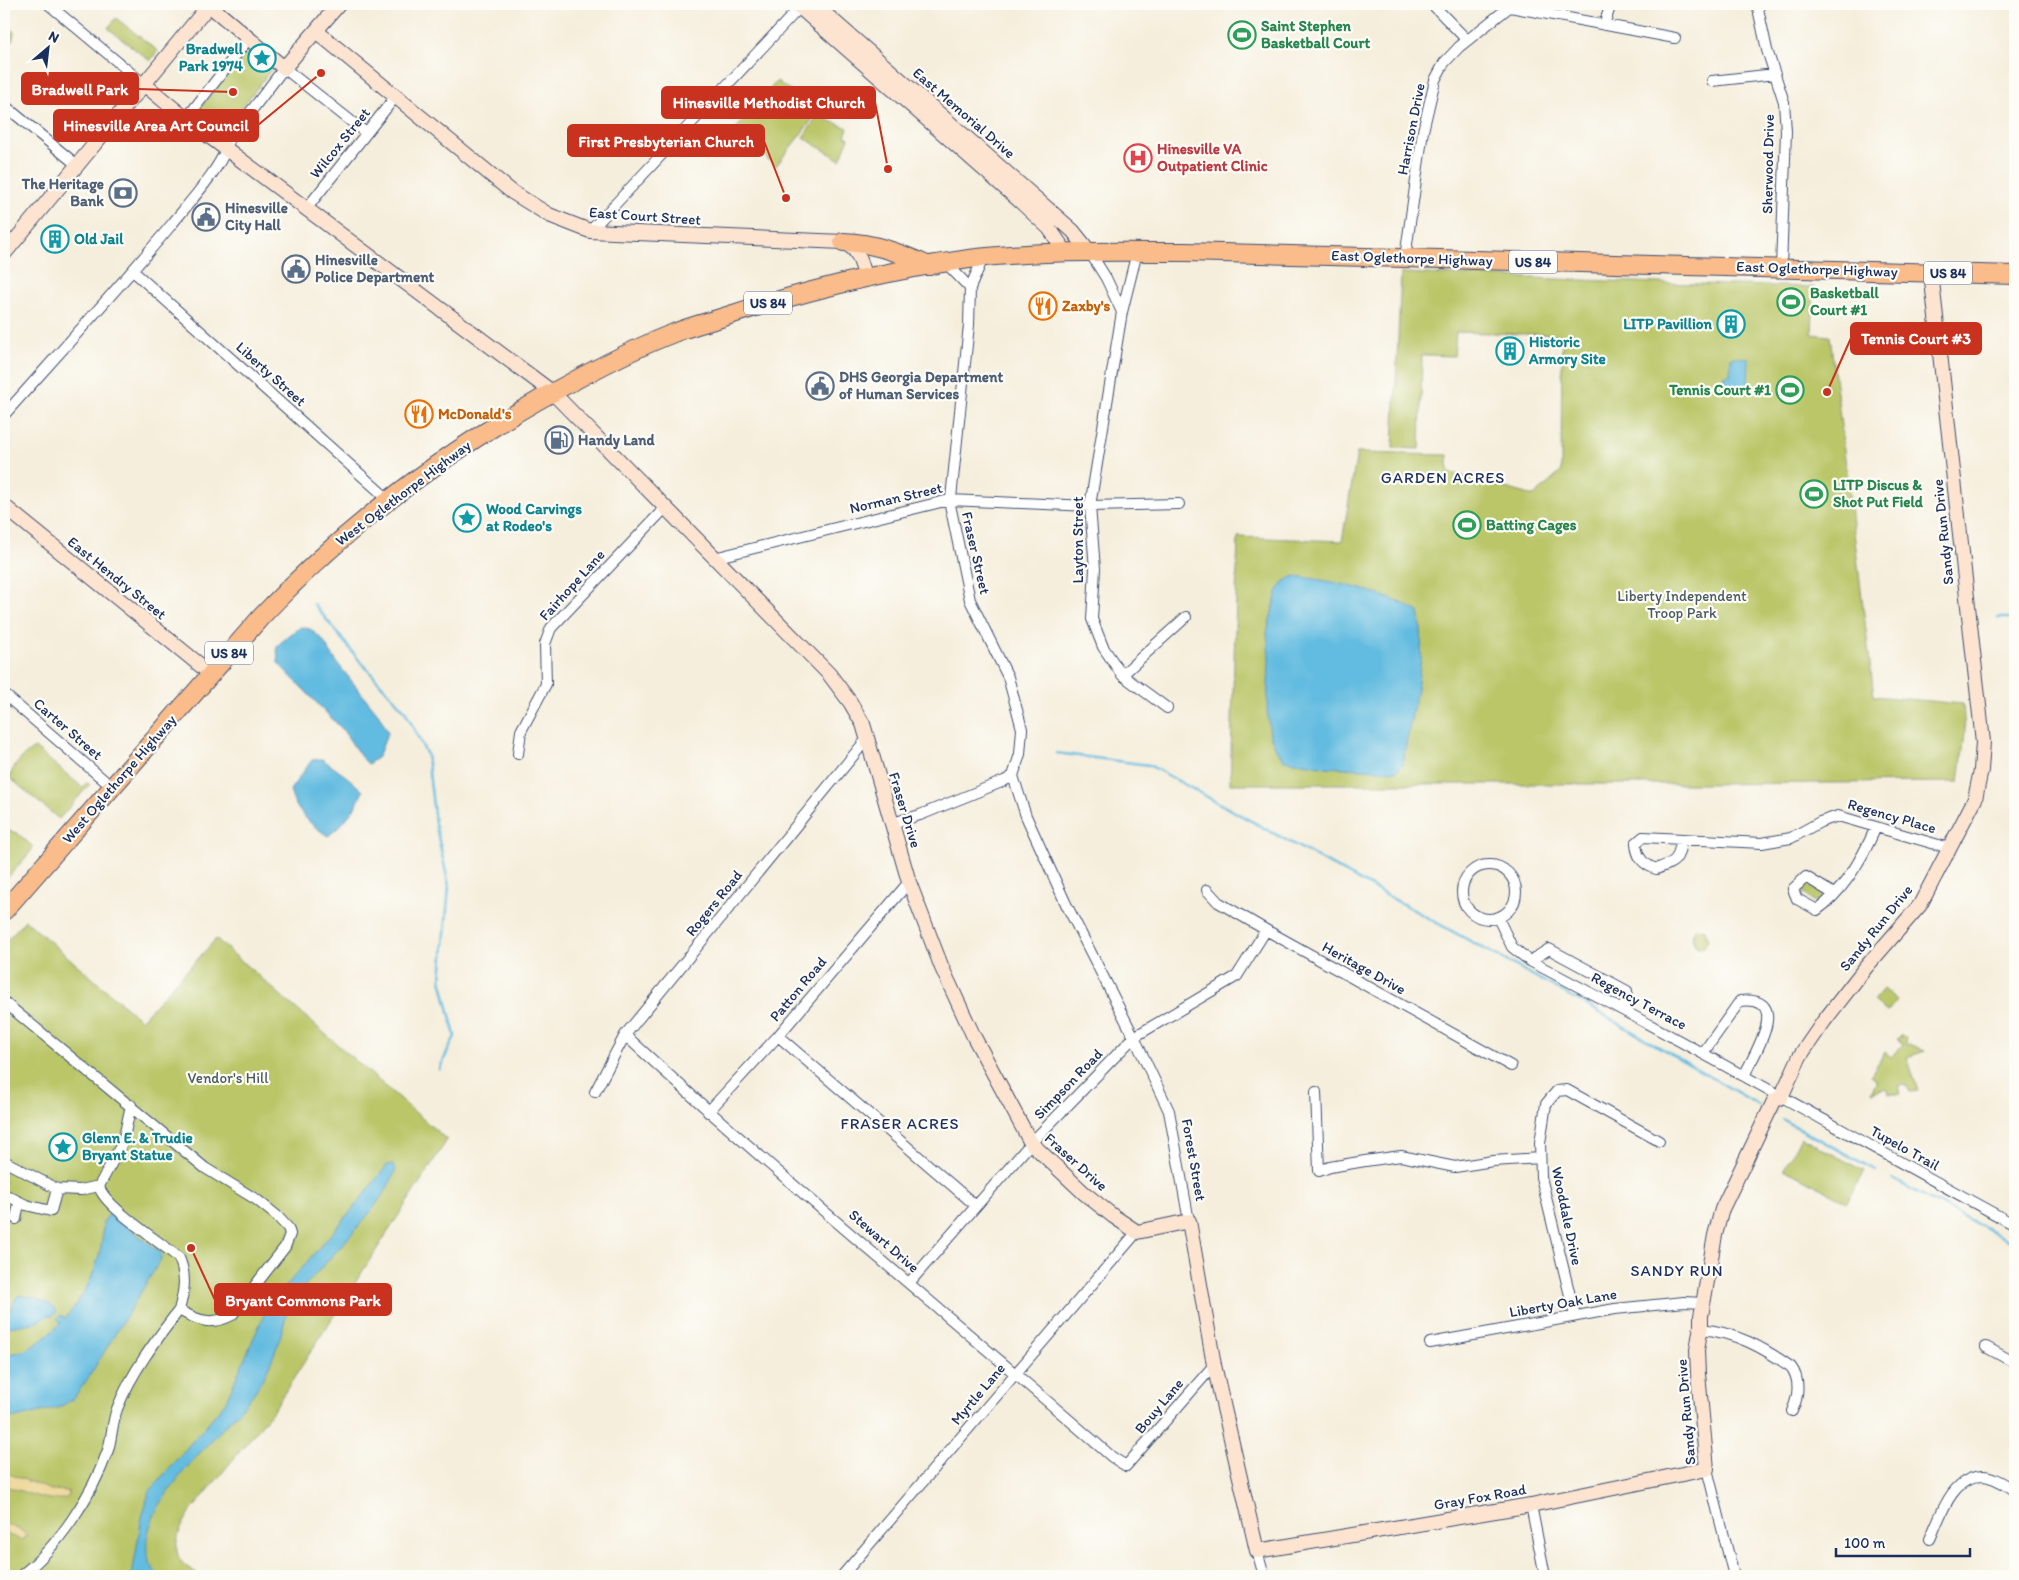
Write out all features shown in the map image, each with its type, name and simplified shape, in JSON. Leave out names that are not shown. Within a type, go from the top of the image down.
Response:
[{"type":"highway","points":[[843,242],[862,242],[937,264]]},
{"type":"highway","name":"East Oglethorpe Highway","points":[[937,264],[983,258],[1065,251],[1089,251],[2015,275]]},
{"type":"highway","name":"West Oglethorpe Highway","points":[[4,911],[290,586],[341,539],[388,500],[466,444],[552,392],[613,360],[674,333],[770,302],[866,278],[937,264]]},
{"type":"street","points":[[48,4],[144,84]]},
{"type":"street","points":[[4,254],[210,4],[284,68],[366,133]]},
{"type":"street","points":[[4,415],[133,271],[197,194],[227,150],[229,140],[284,68],[339,4]]},
{"type":"street","name":"East Memorial Drive","points":[[814,4],[1073,231],[1089,251]]},
{"type":"street","points":[[1432,4],[1467,40]]},
{"type":"street","points":[[1604,25],[1611,4]]},
{"type":"street","name":"Sherwood Drive","points":[[1757,4],[1784,102],[1786,131],[1781,268]]},
{"type":"street","points":[[590,231],[800,5]]},
{"type":"street","name":"East Memorial Drive","points":[[800,5],[1028,208],[1049,228],[1065,251]]},
{"type":"street","name":"Harrison Drive","points":[[1405,258],[1423,131],[1435,80],[1444,63],[1467,40],[1512,5],[1676,38]]},
{"type":"street","name":"East Court Street","points":[[316,31],[512,192],[549,215],[590,231],[843,242]]},
{"type":"street","points":[[186,119],[249,38]]},
{"type":"street","points":[[1712,81],[1775,74]]},
{"type":"street","name":"Fraser Drive","points":[[144,84],[227,150],[552,392],[829,674],[850,702],[863,724],[866,740],[909,882],[942,968],[970,1028],[1031,1143],[1091,1199],[1137,1232]]},
{"type":"street","name":"Wilcox Street","points":[[307,208],[396,96]]},
{"type":"street","points":[[4,105],[77,165]]},
{"type":"street","points":[[843,242],[856,250],[866,278]]},
{"type":"street","points":[[1089,251],[1106,278],[1122,312]]},
{"type":"street","name":"Layton Street","points":[[1137,252],[1122,312],[1090,506],[1094,569],[1092,619],[1103,647],[1122,676],[1167,708]]},
{"type":"street","name":"Fraser Street","points":[[983,258],[970,288],[965,364],[949,500],[970,600],[1008,677],[1022,729],[1020,754],[1013,776]]},
{"type":"street","points":[[937,264],[970,288]]},
{"type":"street","name":"Liberty Street","points":[[133,271],[388,500]]},
{"type":"street","name":"Sandy Run Drive","points":[[1734,1576],[1707,1470],[1698,1374],[1698,1350],[1703,1303],[1714,1234],[1722,1209],[1774,1101],[1781,1097],[1800,1056],[1824,1021],[1866,967],[1920,905],[1975,799],[1981,770],[1983,742],[1931,272]]},
{"type":"street","name":"Norman Street","points":[[714,558],[949,500],[1090,506],[1179,504]]},
{"type":"street","name":"East Hendry Street","points":[[4,506],[211,674]]},
{"type":"street","name":"Fairhope Lane","points":[[518,754],[521,731],[546,684],[544,644],[551,628],[665,508]]},
{"type":"street","points":[[1122,676],[1186,617]]},
{"type":"street","name":"Carter Street","points":[[4,694],[112,787]]},
{"type":"street","name":"Rogers Road","points":[[595,1092],[625,1035],[866,740]]},
{"type":"street","points":[[892,823],[920,815],[1013,776]]},
{"type":"street","name":"Forest Street","points":[[1013,776],[1026,816],[1066,904],[1134,1037],[1169,1111],[1214,1365],[1264,1576]]},
{"type":"street","name":"Regency Place","points":[[1682,839],[1678,856],[1673,863],[1656,869],[1644,864],[1637,854],[1636,843],[1643,836],[1762,843],[1791,838],[1820,822],[1838,816],[1949,848]]},
{"type":"street","points":[[1834,894],[1868,846],[1876,827]]},
{"type":"street","points":[[1490,864],[1501,867],[1511,875],[1516,885],[1516,897],[1512,908],[1498,918],[1488,920],[1474,915],[1467,908],[1462,898],[1464,880],[1470,872],[1478,867],[1490,864]]},
{"type":"street","name":"Patton Road","points":[[708,1112],[778,1036],[909,882]]},
{"type":"street","name":"Heritage Drive","points":[[1207,890],[1218,902],[1266,930],[1511,1066]]},
{"type":"street","name":"Regency Terrace","points":[[1498,918],[1512,947],[1530,961],[1624,1010],[1781,1097]]},
{"type":"street","name":"Simpson Road","points":[[909,1283],[1031,1143],[1134,1037],[1237,976],[1266,930]]},
{"type":"street","points":[[1530,961],[1549,949],[1627,991],[1624,1010]]},
{"type":"street","points":[[1703,1053],[1740,1001],[1752,1000],[1763,1006],[1768,1019],[1766,1030],[1744,1076]]},
{"type":"street","points":[[4,1002],[205,1168],[257,1200],[277,1216],[288,1228],[290,1234],[284,1247],[232,1315],[220,1321],[203,1321],[179,1310]]},
{"type":"street","name":"Stewart Drive","points":[[625,1035],[708,1112],[1112,1457],[1126,1466]]},
{"type":"street","points":[[778,1036],[976,1206]]},
{"type":"street","name":"Wooddale Drive","points":[[1575,1316],[1541,1177],[1540,1144],[1546,1104],[1557,1091],[1567,1090],[1659,1141]]},
{"type":"street","points":[[1316,1092],[1319,1171],[1356,1162],[1402,1156],[1455,1167],[1493,1161],[1540,1158]]},
{"type":"street","name":"Tupelo Trail","points":[[1781,1097],[2015,1225]]},
{"type":"street","points":[[20,1576],[50,1547],[90,1492],[109,1448],[113,1424],[123,1395],[179,1310],[184,1284],[184,1268],[179,1258],[114,1206],[101,1192],[99,1186],[123,1142],[131,1105]]},
{"type":"street","points":[[4,1161],[57,1189],[81,1190],[99,1186]]},
{"type":"street","points":[[4,1194],[19,1203],[51,1211],[57,1189]]},
{"type":"street","points":[[16,1219],[19,1203]]},
{"type":"street","points":[[1137,1232],[1189,1221]]},
{"type":"street","name":"Myrtle Lane","points":[[842,1576],[1137,1232]]},
{"type":"street","name":"Liberty Oak Lane","points":[[1430,1343],[1614,1309],[1684,1302],[1703,1303]]},
{"type":"street","points":[[1701,1329],[1727,1333],[1749,1341],[1791,1367],[1796,1372],[1798,1398],[1792,1411]]},
{"type":"street","points":[[1986,1347],[2015,1363]]},
{"type":"street","name":"Bouy Lane","points":[[1126,1466],[1214,1365]]},
{"type":"street","name":"Gray Fox Road","points":[[1257,1551],[1531,1505],[1707,1470]]},
{"type":"street","points":[[1930,1539],[1949,1499],[1957,1487],[1984,1476],[2015,1490]]},
{"type":"street","points":[[1531,1505],[1545,1576]]},
{"type":"green space","points":[[116,18],[158,51],[150,61],[108,28]]},
{"type":"green space","points":[[5,23],[14,32],[12,43],[4,35]]},
{"type":"green space","name":"Saint Stephen Basketball Court","points":[[1243,24],[1253,33],[1241,46],[1231,37]]},
{"type":"green space","points":[[254,49],[272,64],[271,70],[220,136],[215,135],[195,120],[195,115],[243,53]]},
{"type":"green space","points":[[777,81],[818,112],[776,166],[734,131]]},
{"type":"green space","points":[[818,116],[848,128],[845,136],[849,138],[840,160],[803,137]]},
{"type":"green space","name":"Liberty Independent Troop Park","points":[[1401,273],[1814,287],[1812,334],[1830,336],[1874,696],[1963,704],[1965,733],[1959,782],[1230,784],[1238,537],[1342,541],[1357,453],[1448,455],[1448,472],[1534,496],[1561,472],[1562,335],[1456,332],[1454,356],[1422,355],[1420,449],[1393,448]]},
{"type":"green space","points":[[35,748],[82,787],[86,783],[90,784],[59,819],[10,778],[19,761]]},
{"type":"green space","points":[[4,830],[17,833],[32,846],[32,850],[4,882]]},
{"type":"green space","points":[[1808,883],[1822,894],[1823,899],[1817,903],[1801,891],[1803,885]]},
{"type":"green space","name":"Vendor's Hill","points":[[25,920],[141,1020],[216,939],[447,1140],[272,1412],[184,1522],[178,1535],[178,1555],[188,1568],[201,1576],[4,1576],[4,944]]},
{"type":"green space","points":[[1697,928],[1705,930],[1708,940],[1703,948],[1696,946],[1693,941],[1692,936]]},
{"type":"green space","points":[[1883,989],[1897,1000],[1887,1012],[1873,1001]]},
{"type":"green space","points":[[1900,1036],[1906,1037],[1905,1044],[1925,1051],[1907,1057],[1918,1091],[1910,1092],[1906,1085],[1899,1086],[1901,1093],[1889,1093],[1887,1088],[1871,1092],[1877,1081],[1870,1076],[1885,1052],[1891,1057],[1903,1044],[1897,1039]]},
{"type":"green space","points":[[1801,1137],[1864,1171],[1847,1202],[1784,1169]]},
{"type":"sand","points":[[4,1472],[51,1490],[68,1491],[69,1496],[55,1500],[4,1486]]},
{"type":"sand","points":[[4,1523],[22,1531],[27,1535],[26,1537],[21,1540],[4,1533]]},
{"type":"water","points":[[1731,357],[1749,358],[1748,389],[1723,387],[1724,375],[1730,375]]},
{"type":"water","points":[[1295,576],[1359,588],[1419,612],[1421,631],[1420,669],[1403,764],[1396,771],[1326,767],[1284,760],[1276,749],[1270,735],[1267,710],[1269,660],[1267,632],[1277,592],[1284,581]]},
{"type":"water","points":[[301,627],[310,629],[321,638],[338,664],[379,715],[388,732],[378,757],[368,764],[343,730],[278,663],[277,646]]},
{"type":"water","points":[[322,759],[363,791],[348,816],[328,836],[315,827],[299,810],[290,790],[312,760]]},
{"type":"water","points":[[393,1164],[396,1169],[391,1181],[372,1210],[291,1302],[274,1354],[256,1390],[200,1452],[160,1504],[149,1530],[147,1554],[159,1576],[132,1576],[141,1521],[149,1492],[225,1403],[267,1308],[357,1204],[387,1165]]},
{"type":"water","points":[[110,1213],[160,1252],[162,1254],[160,1261],[87,1380],[73,1399],[60,1407],[16,1418],[11,1417],[4,1411],[4,1353],[19,1352],[33,1346],[61,1323],[57,1319],[61,1315],[65,1318],[73,1308],[93,1273],[101,1248],[103,1222]]},
{"type":"water","points":[[19,1295],[40,1300],[57,1311],[53,1316],[49,1315],[37,1322],[4,1328],[4,1312],[11,1309]]},
{"type":"waterway","points":[[314,604],[359,660],[405,711],[427,755],[435,823],[449,886],[441,979],[455,1036],[439,1070]]},
{"type":"waterway","points":[[1998,618],[2015,618]]},
{"type":"waterway","points":[[1056,753],[1149,765],[1585,1004],[1759,1105]]},
{"type":"waterway","points":[[1782,1119],[1875,1170]]},
{"type":"waterway","points":[[1892,1179],[2015,1244]]},
{"type":"place","name":"Saint Stephen Basketball Court","points":[[1242,35]]},
{"type":"place","name":"Bradwell Park 1974","points":[[262,58]]},
{"type":"place","name":"Hinesville Area Art Council","points":[[321,73]]},
{"type":"place","name":"Bradwell Park","points":[[233,92]]},
{"type":"place","name":"Hinesville VA Outpatient Clinic","points":[[1138,158]]},
{"type":"place","name":"Hinesville Methodist Church","points":[[888,169]]},
{"type":"place","name":"The Heritage Bank","points":[[123,193]]},
{"type":"place","name":"First Presbyterian Church","points":[[786,198]]},
{"type":"place","name":"Hinesville City Hall","points":[[206,217]]},
{"type":"place","name":"Old Jail","points":[[55,239]]},
{"type":"place","name":"Hinesville Police Department","points":[[296,269]]},
{"type":"place","name":"Basketball Court #1","points":[[1791,302]]},
{"type":"place","name":"Zaxby's","points":[[1043,306]]},
{"type":"place","name":"LITP Pavillion","points":[[1731,324]]},
{"type":"place","name":"Historic Armory Site","points":[[1510,351]]},
{"type":"place","name":"DHS Georgia Department of Human Services","points":[[820,386]]},
{"type":"place","name":"Tennis Court #1","points":[[1790,390]]},
{"type":"place","name":"Tennis Court #3","points":[[1827,392]]},
{"type":"place","name":"McDonald's","points":[[419,414]]},
{"type":"place","name":"Handy Land","points":[[559,440]]},
{"type":"place","name":"LITP Discus & Shot Put Field","points":[[1814,494]]},
{"type":"place","name":"Wood Carvings at Rodeo's","points":[[467,518]]},
{"type":"place","name":"Batting Cages","points":[[1467,525]]},
{"type":"place","name":"Glenn E. & Trudie Bryant Statue","points":[[63,1147]]},
{"type":"place","name":"Bryant Commons Park","points":[[191,1248]]},
{"type":"district","name":"GARDEN ACRES","points":[[1443,477]]},
{"type":"district","name":"FRASER ACRES","points":[[900,1123]]},
{"type":"district","name":"SANDY RUN","points":[[1677,1270]]}]
